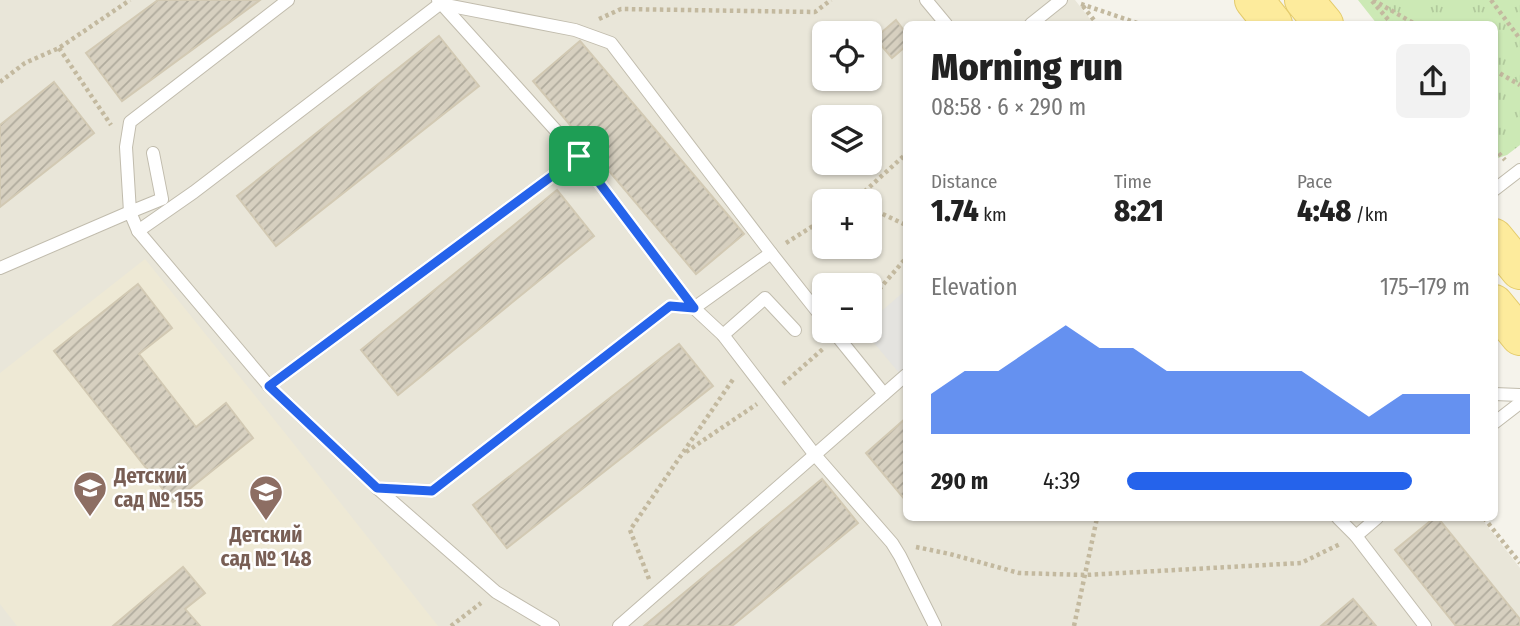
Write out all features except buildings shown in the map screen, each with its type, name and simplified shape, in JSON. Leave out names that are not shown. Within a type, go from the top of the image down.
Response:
[{"type":"main road","points":[[1254,0],[1271,21]]},
{"type":"main road","points":[[1304,0],[1322,21]]},
{"type":"main road","points":[[1498,243],[1520,270]]},
{"type":"main road","points":[[1498,309],[1520,336]]},
{"type":"lane","points":[[288,0],[130,122],[126,147],[130,212],[138,231],[269,386],[377,488],[496,592],[553,626]]},
{"type":"lane","points":[[926,0],[944,21]]},
{"type":"lane","points":[[1035,21],[1061,0]]},
{"type":"lane","points":[[442,1],[579,156],[694,308],[723,335],[815,455],[892,543],[935,626]]},
{"type":"lane","points":[[138,231],[194,192],[442,1],[575,30],[611,43],[812,305]]},
{"type":"lane","points":[[0,268],[162,199],[153,153]]},
{"type":"lane","points":[[269,386],[579,156]]},
{"type":"lane","points":[[1498,187],[1520,170]]},
{"type":"lane","points":[[377,488],[432,491],[670,306],[694,308],[771,253]]},
{"type":"lane","points":[[723,335],[765,298],[794,330]]},
{"type":"lane","points":[[842,343],[884,394]]},
{"type":"lane","points":[[619,626],[903,378]]},
{"type":"lane","points":[[1498,394],[1520,395]]},
{"type":"lane","points":[[1498,420],[1520,403]]},
{"type":"lane","points":[[1341,521],[1356,536],[1425,626]]},
{"type":"lane","points":[[1356,536],[1374,521]]},
{"type":"path","points":[[0,82],[26,63],[58,48],[130,0]]},
{"type":"path","points":[[575,30],[621,9],[815,12],[831,0]]},
{"type":"path","points":[[1372,0],[1390,21]]},
{"type":"path","points":[[1372,0],[1410,21]]},
{"type":"path","points":[[1491,0],[1520,39]]},
{"type":"path","points":[[1079,2],[1095,21]]},
{"type":"path","points":[[1079,2],[1132,21]]},
{"type":"path","points":[[58,48],[126,147]]},
{"type":"path","points":[[1498,72],[1520,85]]},
{"type":"path","points":[[868,189],[903,157]]},
{"type":"path","points":[[882,214],[903,224]]},
{"type":"path","points":[[771,253],[812,227]]},
{"type":"path","points":[[882,286],[903,262]]},
{"type":"path","points":[[682,455],[770,395],[825,343]]},
{"type":"path","points":[[655,595],[630,530],[744,362]]},
{"type":"path","points":[[1074,626],[1096,521]]},
{"type":"path","points":[[1487,521],[1520,563]]},
{"type":"path","points":[[892,543],[950,554],[1019,573],[1085,575],[1301,563],[1356,536]]},
{"type":"path","points":[[451,626],[496,592]]},
{"type":"shaded area","points":[[0,0],[1075,0],[1092,21],[903,21],[903,521],[1483,521],[1520,568],[1520,626],[0,626]]},
{"type":"shaded area","name":"Детский сад № 155","points":[[145,259],[438,626],[17,626],[0,604],[0,373]]},
{"type":"shaded area","points":[[903,293],[903,371],[900,374],[874,343],[882,343],[882,311]]},
{"type":"green space","points":[[1358,0],[1520,0],[1520,145],[1498,158],[1498,21],[1375,21]]},
{"type":"place","name":"Детский сад № 155","points":[[90,518]]},
{"type":"place","name":"Детский сад № 148","points":[[266,522]]},
{"type":"route","points":[[579,156],[694,308],[670,306],[432,491],[377,488],[269,386],[579,156]]}]
